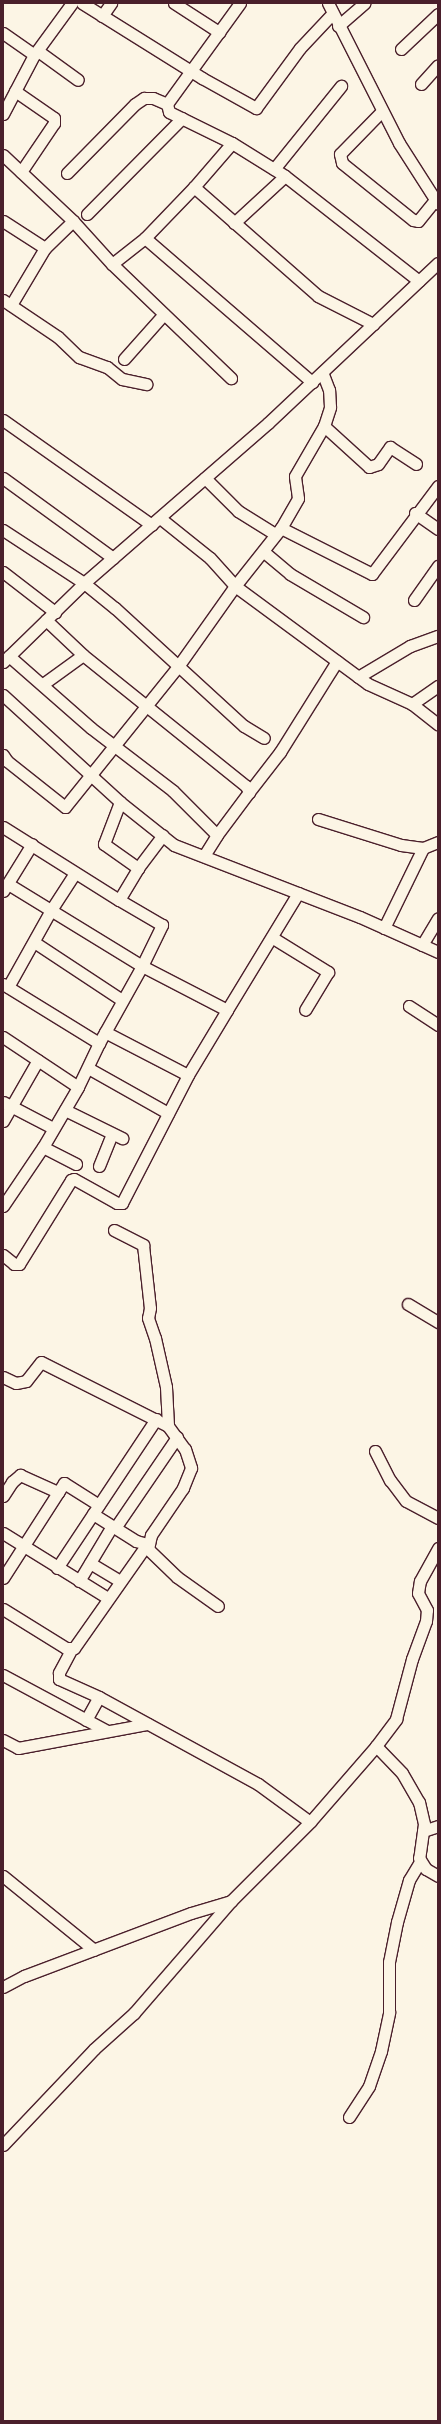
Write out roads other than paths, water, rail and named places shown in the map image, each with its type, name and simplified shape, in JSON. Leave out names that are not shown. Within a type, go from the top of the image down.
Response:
[{"type":"street","points":[[3,114],[36,53],[72,3]]},
{"type":"street","points":[[82,3],[256,108],[300,48],[332,14]]},
{"type":"street","points":[[102,16],[111,3]]},
{"type":"street","points":[[174,3],[218,32]]},
{"type":"street","points":[[240,3],[167,104],[169,112],[232,143],[285,176],[419,281]]},
{"type":"street","points":[[328,3],[332,14],[382,111],[436,202],[418,221],[413,220],[342,163],[340,154],[382,111]]},
{"type":"street","points":[[338,26],[364,3]]},
{"type":"street","points":[[401,49],[438,14]]},
{"type":"street","points":[[3,33],[78,80]]},
{"type":"street","points":[[421,84],[438,66]]},
{"type":"street","points":[[274,169],[342,86]]},
{"type":"street","points":[[15,91],[54,118],[54,124],[20,172]]},
{"type":"street","points":[[68,174],[135,104],[144,98],[153,98],[167,104]]},
{"type":"street","points":[[87,214],[182,118]]},
{"type":"street","points":[[112,264],[145,238],[194,187],[232,143]]},
{"type":"street","points":[[3,155],[73,221],[112,264],[231,378]]},
{"type":"street","points":[[234,223],[285,176]]},
{"type":"street","points":[[194,187],[318,296],[373,324]]},
{"type":"street","points":[[3,221],[45,248]]},
{"type":"street","points":[[73,221],[45,248],[7,303],[58,337],[80,357],[107,367],[122,379],[146,384]]},
{"type":"street","points":[[145,238],[312,382]]},
{"type":"street","points":[[217,835],[173,791],[91,728],[43,684],[6,659],[84,583],[236,453],[438,263]]},
{"type":"street","points":[[124,359],[164,314]]},
{"type":"street","points":[[3,755],[7,761],[65,807],[89,774],[115,746],[179,665],[235,586],[264,552],[298,498],[295,476],[324,426],[330,407],[329,390],[322,372]]},
{"type":"street","points":[[3,420],[210,558],[235,586],[358,677],[412,704],[438,724]]},
{"type":"street","points":[[324,426],[369,467],[378,464],[390,447],[416,464]]},
{"type":"street","points":[[3,478],[113,558]]},
{"type":"street","points":[[205,478],[238,511],[372,574],[415,513],[438,486]]},
{"type":"street","points":[[415,513],[438,529]]},
{"type":"street","points":[[3,531],[84,583],[179,665],[244,726],[264,738]]},
{"type":"street","points":[[264,552],[290,574],[363,617]]},
{"type":"street","points":[[414,600],[438,566]]},
{"type":"street","points":[[3,572],[51,616],[83,654],[246,786],[249,792]]},
{"type":"street","points":[[358,677],[410,646],[438,636]]},
{"type":"street","points":[[43,684],[83,654]]},
{"type":"street","points":[[204,856],[217,835],[280,752],[337,661]]},
{"type":"street","points":[[412,704],[438,686]]},
{"type":"street","points":[[3,695],[120,802],[174,845],[298,893],[438,952]]},
{"type":"street","points":[[120,802],[104,844],[138,868]]},
{"type":"street","points":[[318,819],[401,845],[423,848],[438,842]]},
{"type":"street","points":[[3,827],[162,926],[65,1110],[53,1128],[43,1148],[4,1203]]},
{"type":"street","points":[[118,900],[138,868],[163,835]]},
{"type":"street","points":[[32,844],[5,887],[51,910],[142,966],[227,1010]]},
{"type":"street","points":[[384,928],[423,848]]},
{"type":"street","points":[[75,873],[51,910],[34,942],[6,986],[99,1043]]},
{"type":"street","points":[[3,1255],[14,1264],[19,1264],[71,1180],[122,1203],[160,1134],[168,1113],[188,1075],[273,938],[298,893]]},
{"type":"street","points":[[422,945],[438,918]]},
{"type":"street","points":[[273,938],[328,972],[305,1010]]},
{"type":"street","points":[[34,942],[122,1000]]},
{"type":"street","points":[[409,1006],[438,1026]]},
{"type":"street","points":[[105,1032],[188,1075]]},
{"type":"street","points":[[3,1038],[78,1087]]},
{"type":"street","points":[[3,1122],[7,1104],[38,1060]]},
{"type":"street","points":[[88,1068],[168,1113]]},
{"type":"street","points":[[7,1104],[53,1128]]},
{"type":"street","points":[[65,1110],[117,1135],[99,1166]]},
{"type":"street","points":[[43,1148],[76,1164]]},
{"type":"street","points":[[114,1230],[143,1245],[150,1308],[148,1318],[155,1338],[166,1387],[168,1426]]},
{"type":"street","points":[[408,1304],[438,1322]]},
{"type":"street","points":[[3,1378],[16,1384],[26,1381],[41,1362],[168,1426],[186,1450],[191,1468],[183,1488],[147,1544],[71,1650],[59,1673],[59,1679],[99,1697],[258,1784],[310,1822]]},
{"type":"street","points":[[57,1568],[156,1419]]},
{"type":"street","points":[[79,1581],[113,1527],[177,1437]]},
{"type":"street","points":[[375,1451],[387,1475],[406,1501],[438,1518]]},
{"type":"street","points":[[3,1496],[12,1482],[20,1475],[58,1492]]},
{"type":"street","points":[[3,1578],[24,1548],[58,1492],[66,1483],[99,1504]]},
{"type":"street","points":[[93,1514],[136,1542],[147,1544]]},
{"type":"street","points":[[3,1533],[24,1548],[108,1598]]},
{"type":"street","points":[[147,1544],[149,1553],[159,1562],[218,1606]]},
{"type":"street","points":[[3,2145],[94,2049],[134,2013],[231,1901],[310,1822],[376,1746],[396,1719],[412,1659],[426,1621],[427,1610],[418,1593],[420,1581],[438,1548]]},
{"type":"street","points":[[90,1563],[120,1581]]},
{"type":"street","points":[[4,1612],[71,1650]]},
{"type":"street","points":[[3,1675],[107,1731]]},
{"type":"street","points":[[86,1720],[99,1697]]},
{"type":"street","points":[[3,1740],[18,1748],[148,1724]]},
{"type":"street","points":[[349,2117],[369,2086],[381,2051],[389,2012],[389,1962],[397,1922],[409,1880],[420,1862],[423,1831],[420,1802],[413,1789],[402,1773],[376,1746]]},
{"type":"street","points":[[423,1831],[438,1826]]},
{"type":"street","points":[[420,1862],[438,1876]]},
{"type":"street","points":[[3,1876],[94,1950]]},
{"type":"street","points":[[3,1987],[24,1976],[191,1913],[231,1901]]}]
